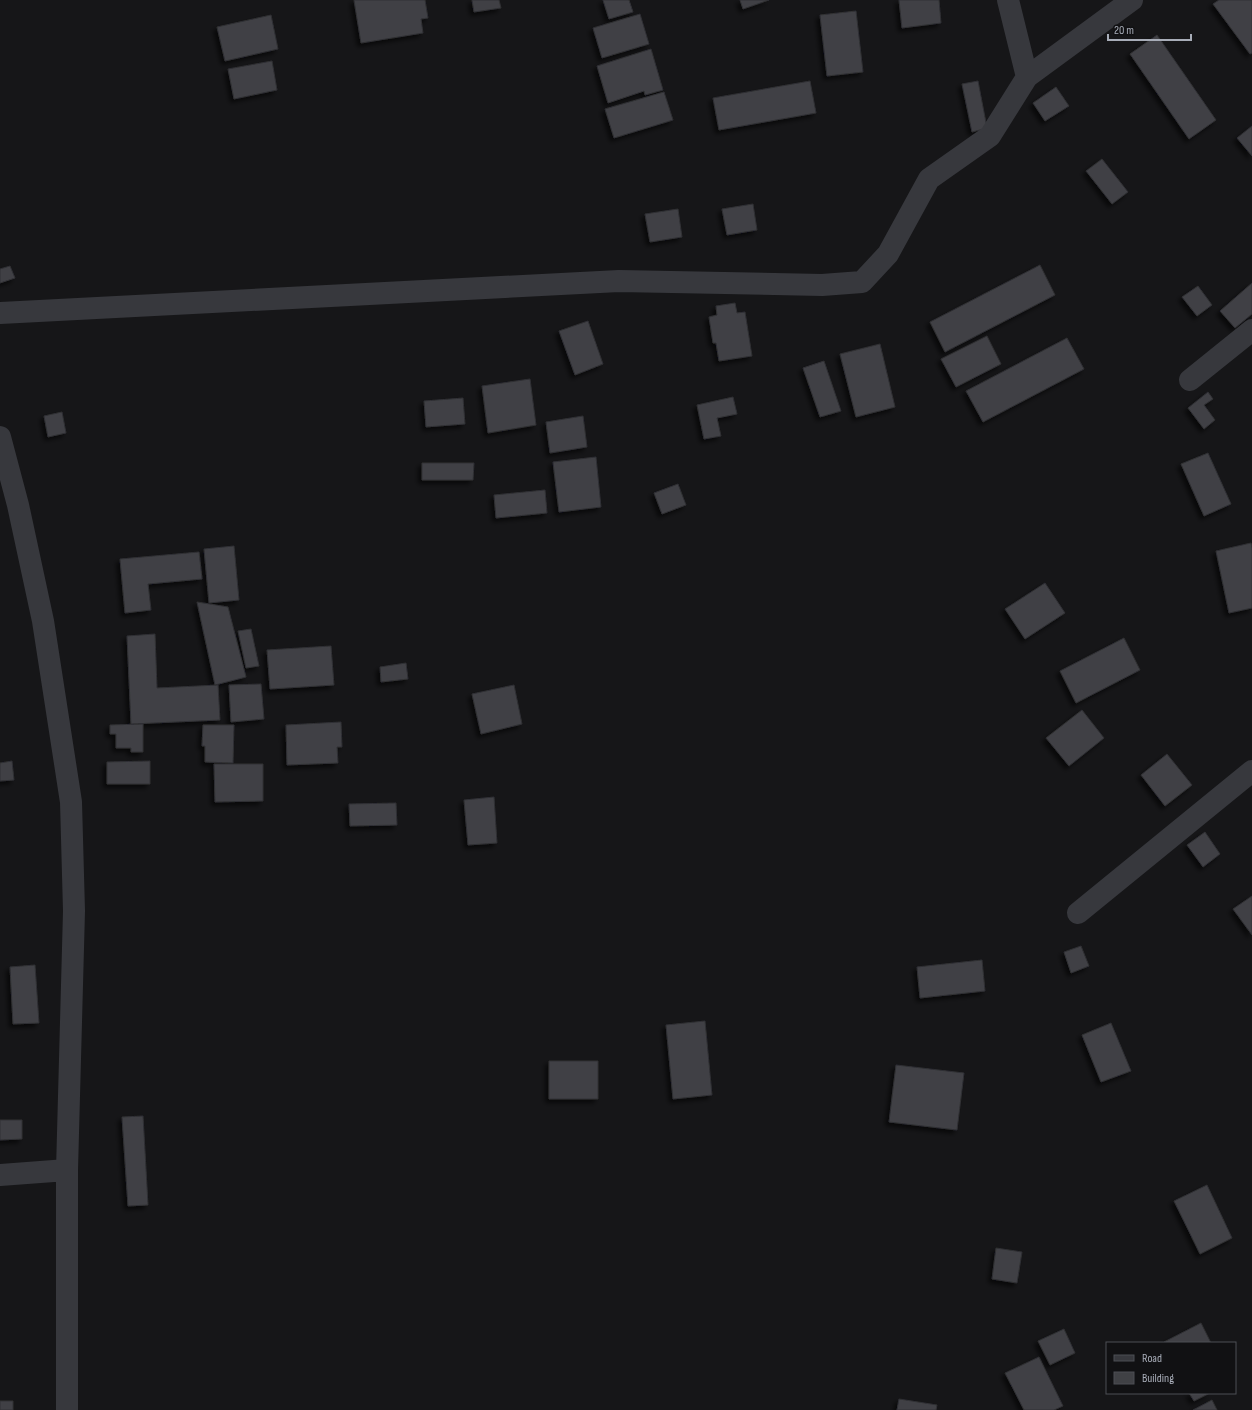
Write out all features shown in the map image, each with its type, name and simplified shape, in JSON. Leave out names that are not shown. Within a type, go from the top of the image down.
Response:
[{"type":"street","points":[[1008,0],[1027,77]]},
{"type":"street","points":[[0,312],[619,281],[822,285],[862,282],[888,254],[929,180],[990,136],[1027,77],[1132,0]]},
{"type":"street","points":[[1190,380],[1252,330]]},
{"type":"street","points":[[0,437],[9,505],[43,621],[71,802],[74,911],[67,1170],[67,1410]]},
{"type":"street","points":[[1078,913],[1252,771]]},
{"type":"street","points":[[0,1175],[67,1170]]},
{"type":"building","points":[[354,0],[425,0],[428,18],[421,19],[423,33],[361,43]]},
{"type":"building","points":[[472,0],[499,0],[501,8],[474,12]]},
{"type":"building","points":[[603,0],[629,0],[633,12],[609,19]]},
{"type":"building","points":[[740,0],[769,0],[743,9]]},
{"type":"building","points":[[899,0],[939,0],[941,23],[902,28]]},
{"type":"building","points":[[1219,0],[1252,0],[1252,53],[1250,54],[1213,4]]},
{"type":"building","points":[[856,11],[863,72],[827,76],[820,15]]},
{"type":"building","points":[[640,14],[649,44],[602,58],[593,28]]},
{"type":"building","points":[[271,15],[278,49],[225,61],[217,27]]},
{"type":"building","points":[[1157,35],[1216,120],[1189,139],[1130,54]]},
{"type":"building","points":[[651,49],[663,90],[645,95],[644,91],[608,103],[597,66]]},
{"type":"building","points":[[272,61],[277,90],[234,99],[228,69]]},
{"type":"building","points":[[810,81],[816,113],[719,130],[713,98]]},
{"type":"building","points":[[978,81],[987,128],[972,132],[962,84]]},
{"type":"building","points":[[1056,87],[1069,106],[1045,121],[1033,103]]},
{"type":"building","points":[[664,92],[673,120],[614,138],[605,109]]},
{"type":"building","points":[[1252,126],[1252,156],[1237,138]]},
{"type":"building","points":[[1102,159],[1128,192],[1112,204],[1086,171]]},
{"type":"building","points":[[753,204],[757,230],[727,235],[722,209]]},
{"type":"building","points":[[678,209],[682,237],[650,242],[645,214]]},
{"type":"building","points":[[1040,265],[1055,295],[945,352],[930,322]]},
{"type":"building","points":[[10,266],[15,278],[0,283],[0,269]]},
{"type":"building","points":[[1252,283],[1252,314],[1235,328],[1220,311]]},
{"type":"building","points":[[1198,286],[1212,305],[1197,316],[1182,297]]},
{"type":"building","points":[[735,303],[737,313],[745,312],[752,356],[719,361],[716,343],[713,343],[709,317],[717,315],[716,306]]},
{"type":"building","points":[[588,321],[603,364],[575,375],[559,331]]},
{"type":"building","points":[[987,336],[1001,364],[956,387],[941,359]]},
{"type":"building","points":[[1067,338],[1084,369],[983,422],[966,391]]},
{"type":"building","points":[[880,344],[895,407],[856,417],[840,354]]},
{"type":"building","points":[[824,361],[841,411],[820,417],[803,368]]},
{"type":"building","points":[[530,379],[536,425],[488,433],[482,386]]},
{"type":"building","points":[[1208,392],[1213,399],[1204,405],[1215,420],[1204,429],[1188,408]]},
{"type":"building","points":[[733,397],[737,414],[717,418],[721,436],[704,439],[697,405]]},
{"type":"building","points":[[463,398],[465,424],[426,427],[424,401]]},
{"type":"building","points":[[62,412],[66,433],[48,437],[44,416]]},
{"type":"building","points":[[583,416],[587,447],[550,453],[546,422]]},
{"type":"building","points":[[1208,453],[1231,504],[1204,516],[1181,464]]},
{"type":"building","points":[[596,457],[601,507],[559,512],[553,462]]},
{"type":"building","points":[[422,463],[474,463],[473,480],[422,480]]},
{"type":"building","points":[[678,484],[686,505],[662,514],[654,493]]},
{"type":"building","points":[[545,490],[547,513],[496,518],[494,495]]},
{"type":"building","points":[[1251,543],[1252,608],[1229,613],[1216,551]]},
{"type":"building","points":[[234,546],[239,600],[209,603],[204,549]]},
{"type":"building","points":[[199,552],[202,579],[148,584],[151,610],[125,613],[120,559]]},
{"type":"building","points":[[1045,583],[1065,613],[1025,639],[1005,609]]},
{"type":"building","points":[[197,602],[228,607],[246,677],[215,685]]},
{"type":"building","points":[[251,629],[259,666],[246,668],[238,631]]},
{"type":"building","points":[[155,634],[157,688],[218,685],[220,720],[131,724],[127,636]]},
{"type":"building","points":[[1124,638],[1140,670],[1076,703],[1060,671]]},
{"type":"building","points":[[331,646],[334,685],[270,689],[267,650]]},
{"type":"building","points":[[406,663],[408,679],[381,682],[380,667]]},
{"type":"building","points":[[261,684],[264,719],[231,722],[229,685]]},
{"type":"building","points":[[514,685],[522,724],[481,734],[472,694]]},
{"type":"building","points":[[1082,710],[1104,738],[1069,766],[1046,738]]},
{"type":"building","points":[[341,722],[342,747],[337,747],[338,763],[287,765],[286,725]]},
{"type":"building","points":[[143,724],[143,752],[131,752],[131,748],[116,748],[116,734],[110,734],[110,725]]},
{"type":"building","points":[[203,725],[234,725],[233,763],[205,762],[205,746],[202,746]]},
{"type":"building","points":[[1167,754],[1192,785],[1165,806],[1141,775]]},
{"type":"building","points":[[12,761],[14,780],[0,781],[0,763]]},
{"type":"building","points":[[150,761],[150,784],[107,784],[107,762]]},
{"type":"building","points":[[214,764],[263,764],[263,801],[215,802]]},
{"type":"building","points":[[494,797],[497,843],[468,845],[464,800]]},
{"type":"building","points":[[396,803],[397,825],[350,826],[349,804]]},
{"type":"building","points":[[1205,832],[1220,854],[1203,867],[1187,845]]},
{"type":"building","points":[[1252,896],[1252,935],[1233,909]]},
{"type":"building","points":[[1081,946],[1089,966],[1071,973],[1064,952]]},
{"type":"building","points":[[982,960],[985,991],[920,998],[917,967]]},
{"type":"building","points":[[35,965],[39,1023],[13,1024],[10,967]]},
{"type":"building","points":[[705,1021],[712,1095],[673,1099],[666,1025]]},
{"type":"building","points":[[1111,1023],[1131,1071],[1101,1082],[1082,1035]]},
{"type":"building","points":[[549,1061],[598,1061],[598,1099],[549,1099]]},
{"type":"building","points":[[896,1065],[964,1073],[957,1130],[889,1122]]},
{"type":"building","points":[[143,1116],[148,1205],[128,1206],[122,1117]]},
{"type":"building","points":[[0,1120],[22,1120],[22,1139],[0,1140]]},
{"type":"building","points":[[1207,1185],[1232,1238],[1200,1254],[1174,1201]]},
{"type":"building","points":[[996,1248],[1022,1252],[1017,1283],[992,1279]]},
{"type":"building","points":[[1201,1323],[1210,1342],[1164,1342]]},
{"type":"building","points":[[1064,1329],[1075,1353],[1050,1365],[1038,1341]]},
{"type":"building","points":[[1039,1357],[1063,1406],[1054,1410],[1024,1410],[1005,1373]]},
{"type":"building","points":[[1190,1394],[1208,1394],[1194,1401]]},
{"type":"building","points":[[899,1399],[937,1405],[936,1410],[897,1410]]},
{"type":"building","points":[[1212,1400],[1217,1410],[1193,1410]]},
{"type":"building","points":[[0,1401],[13,1401],[13,1410],[0,1410]]}]
